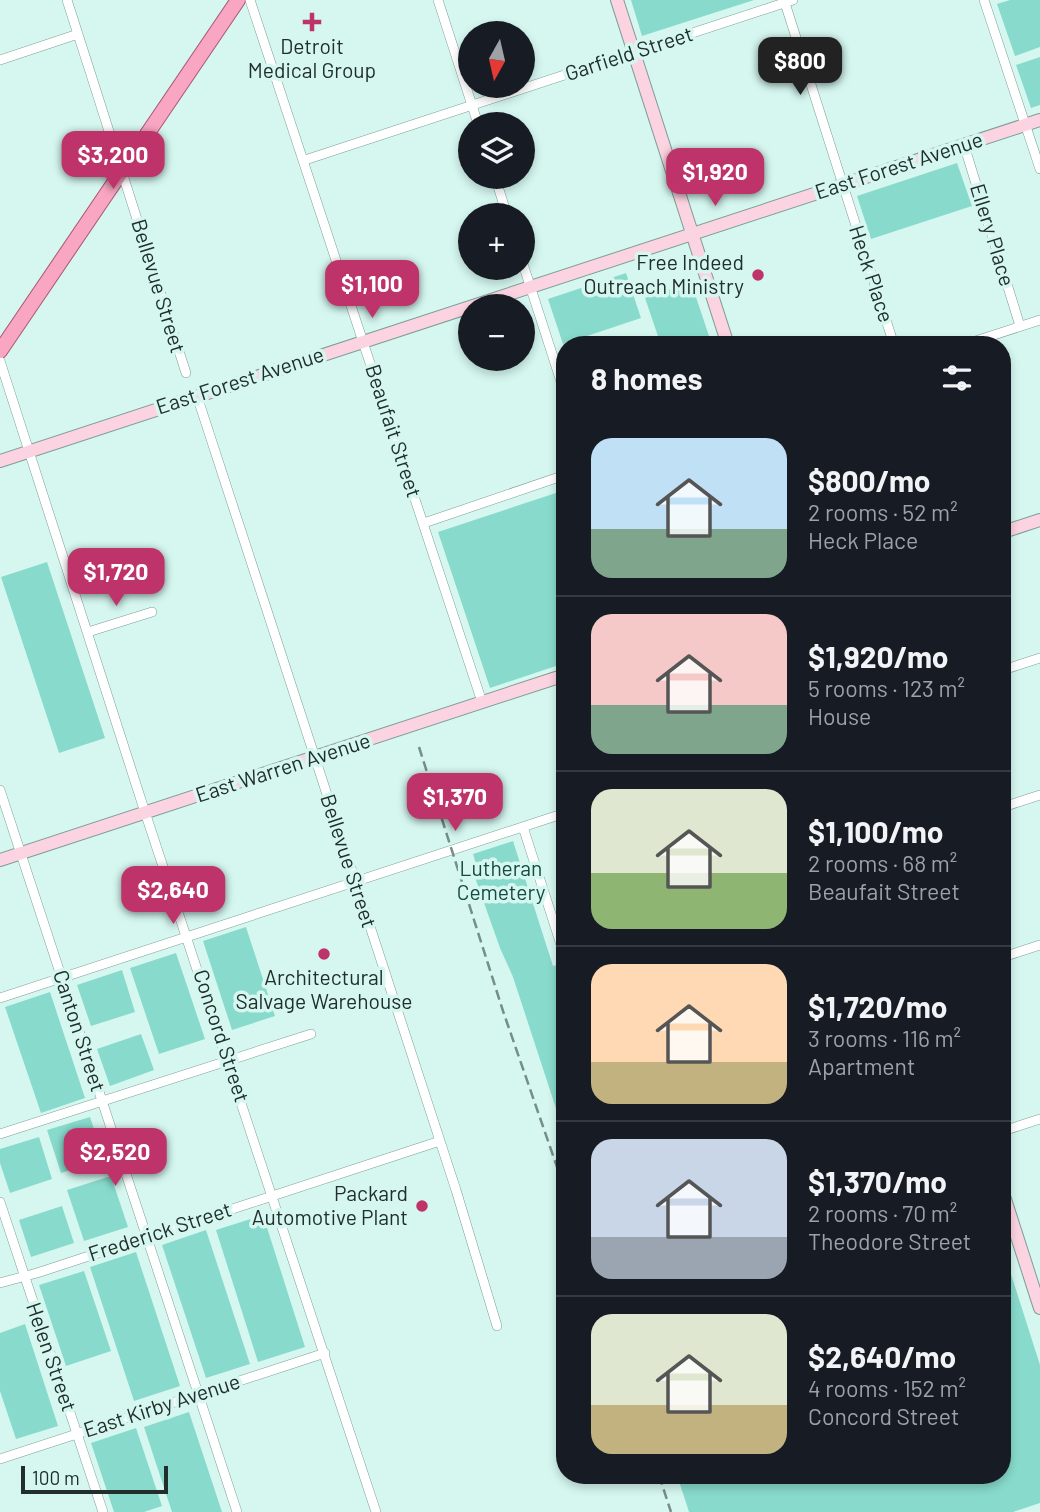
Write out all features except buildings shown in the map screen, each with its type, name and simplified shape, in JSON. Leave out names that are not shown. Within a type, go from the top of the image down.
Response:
[{"type":"main road","points":[[0,351],[238,0]]},
{"type":"main road","points":[[617,0],[726,336]]},
{"type":"main road","name":"East Forest Avenue","points":[[0,461],[1040,120]]},
{"type":"main road","points":[[1011,529],[1040,520]]},
{"type":"main road","name":"East Warren Avenue","points":[[0,860],[556,678]]},
{"type":"main road","points":[[1011,1218],[1040,1308]]},
{"type":"street","name":"Bellevue Street","points":[[67,0],[186,373]]},
{"type":"street","name":"Beaufait Street","points":[[250,0],[482,702]]},
{"type":"street","points":[[438,0],[474,112]]},
{"type":"street","points":[[984,0],[1040,169]]},
{"type":"street","name":"Garfield Street","points":[[305,160],[789,1]]},
{"type":"street","name":"Heck Place","points":[[789,1],[842,184],[891,336]]},
{"type":"street","points":[[0,60],[78,34]]},
{"type":"street","name":"Ellery Place","points":[[964,145],[1020,326]]},
{"type":"street","points":[[528,280],[556,366]]},
{"type":"street","points":[[990,336],[1040,320]]},
{"type":"street","name":"Concord Street","points":[[0,361],[376,1512]]},
{"type":"street","name":"Bellevue Street","points":[[197,396],[440,1141],[497,1326]]},
{"type":"street","points":[[424,523],[556,478]]},
{"type":"street","points":[[88,632],[152,612]]},
{"type":"street","points":[[1011,667],[1040,658]]},
{"type":"street","name":"Canton Street","points":[[0,790],[237,1512]]},
{"type":"street","points":[[1011,804],[1040,795]]},
{"type":"street","points":[[0,998],[556,816]]},
{"type":"street","points":[[523,827],[556,926]]},
{"type":"street","points":[[1011,954],[1040,945]]},
{"type":"street","points":[[0,1134],[311,1034]]},
{"type":"street","points":[[1011,1128],[1040,1119]]},
{"type":"street","name":"Frederick Street","points":[[0,1283],[440,1141]]},
{"type":"street","name":"Helen Street","points":[[0,1202],[103,1512]]},
{"type":"street","name":"East Kirby Avenue","points":[[0,1459],[325,1353]]},
{"type":"green space","points":[[631,0],[754,0],[642,36]]},
{"type":"green space","points":[[1010,0],[1040,0],[1040,47],[1015,56],[997,4]]},
{"type":"green space","points":[[1040,57],[1040,105],[1031,108],[1016,65]]},
{"type":"green space","points":[[957,163],[972,206],[871,239],[857,196]]},
{"type":"green space","points":[[626,273],[641,318],[587,336],[560,336],[548,299]]},
{"type":"green space","points":[[691,282],[709,336],[658,336],[645,298]]},
{"type":"green space","points":[[556,493],[556,666],[490,688],[438,532]]},
{"type":"green space","points":[[47,562],[105,738],[59,753],[1,577]]},
{"type":"green space","name":"Lutheran Cemetery","points":[[513,841],[553,966],[556,965],[556,1108],[513,977],[472,869],[477,868],[473,854]]},
{"type":"green space","points":[[246,927],[275,1016],[232,1030],[203,941]]},
{"type":"green space","points":[[176,953],[205,1039],[159,1054],[130,968]]},
{"type":"green space","points":[[122,970],[135,1012],[91,1026],[77,985]]},
{"type":"green space","points":[[50,992],[85,1098],[41,1113],[5,1007]]},
{"type":"green space","points":[[141,1034],[154,1070],[110,1086],[97,1049]]},
{"type":"green space","points":[[90,1117],[104,1159],[61,1173],[47,1130]]},
{"type":"green space","points":[[39,1137],[52,1179],[10,1193],[0,1163],[0,1149]]},
{"type":"green space","points":[[111,1176],[128,1227],[84,1241],[67,1190]]},
{"type":"green space","points":[[62,1206],[74,1243],[31,1257],[19,1220]]},
{"type":"green space","points":[[263,1215],[305,1347],[258,1362],[216,1230]]},
{"type":"green space","points":[[206,1230],[250,1364],[206,1378],[162,1245]]},
{"type":"green space","points":[[136,1252],[180,1386],[134,1401],[90,1267]]},
{"type":"green space","points":[[84,1271],[111,1351],[66,1366],[39,1285]]},
{"type":"green space","points":[[1011,1274],[1040,1365],[1040,1503],[1013,1512],[689,1512],[680,1484],[1011,1484]]},
{"type":"green space","points":[[25,1324],[58,1426],[16,1439],[0,1391],[0,1333]]},
{"type":"green space","points":[[189,1412],[222,1512],[172,1512],[144,1427]]},
{"type":"green space","points":[[136,1428],[162,1506],[144,1512],[114,1512],[91,1443]]},
{"type":"railway","points":[[419,747],[503,1011],[556,1164]]},
{"type":"railway","points":[[662,1484],[671,1512]]},
{"type":"place","name":"Detroit Medical Group","points":[[312,22]]},
{"type":"place","name":"Free Indeed Outreach Ministry","points":[[758,275]]},
{"type":"place","name":"Architectural Salvage Warehouse","points":[[324,954]]},
{"type":"place","name":"Packard Automotive Plant","points":[[422,1206]]}]
